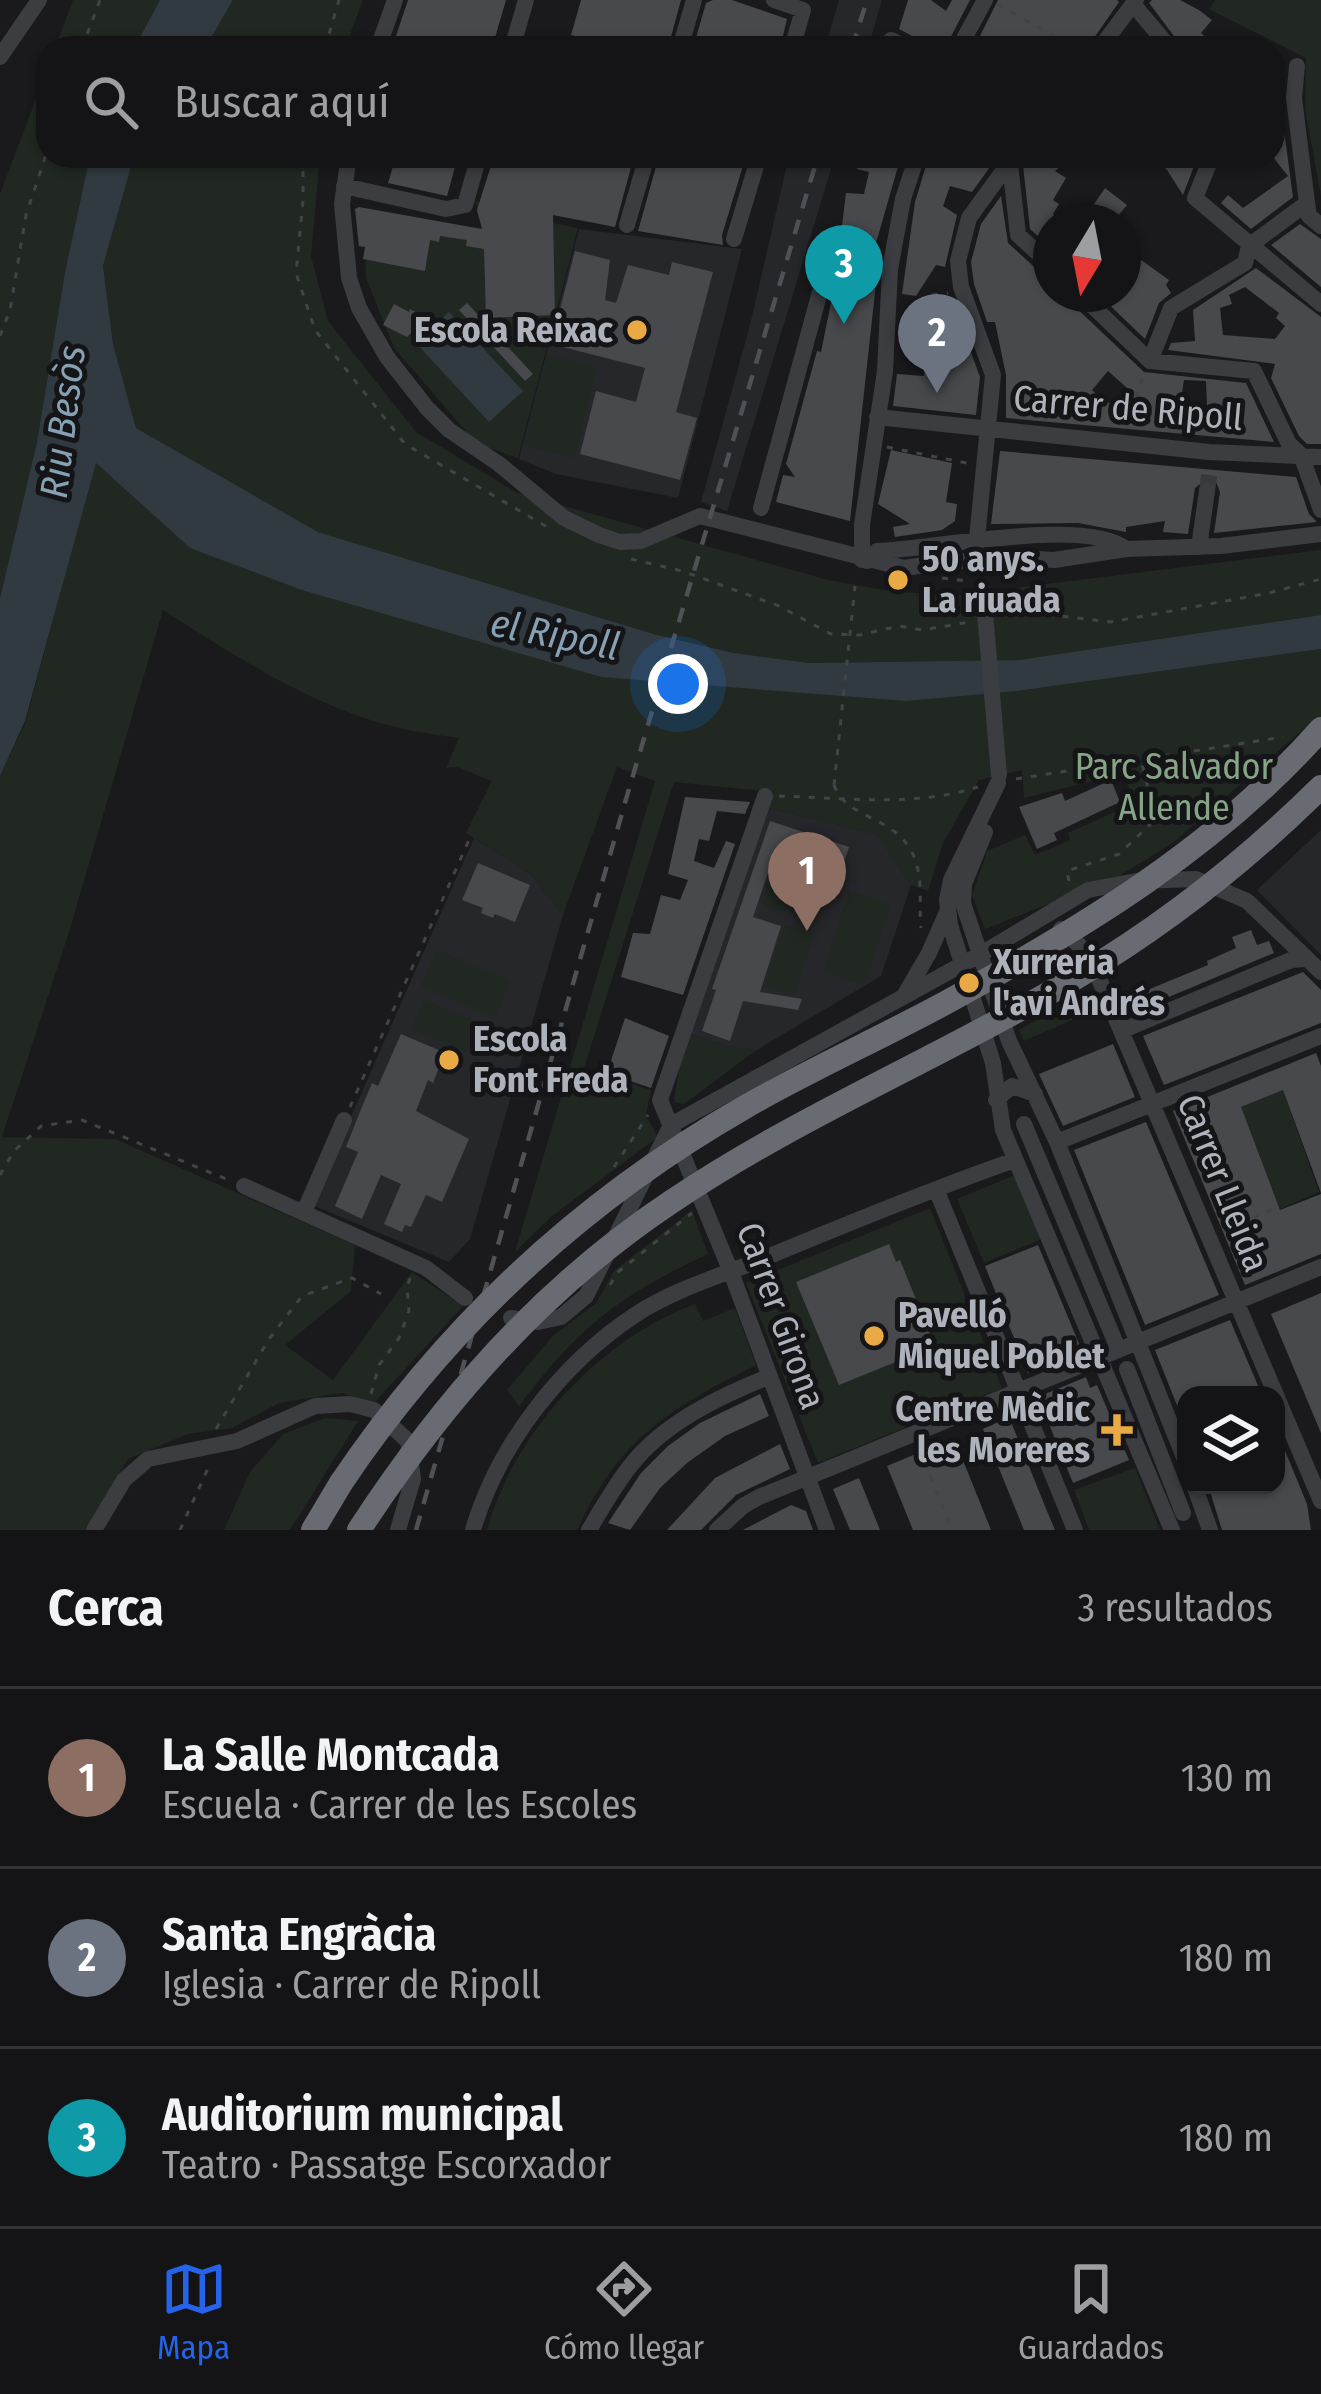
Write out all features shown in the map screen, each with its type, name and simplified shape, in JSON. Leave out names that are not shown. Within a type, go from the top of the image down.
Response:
[{"type":"highway","points":[[313,1530],[377,1430],[441,1351],[505,1285],[587,1213],[643,1171],[744,1108],[944,1004],[1116,903],[1216,829],[1321,729]]},
{"type":"highway","points":[[359,1530],[407,1456],[461,1388],[533,1313],[612,1244],[768,1141],[1019,1009],[1126,945],[1219,880],[1321,787]]},
{"type":"street","points":[[0,57],[39,0]]},
{"type":"street","points":[[382,36],[395,0]]},
{"type":"street","points":[[516,36],[526,0]]},
{"type":"street","points":[[684,36],[694,0]]},
{"type":"street","points":[[777,0],[803,10],[795,36]]},
{"type":"street","points":[[966,36],[988,0]]},
{"type":"street","points":[[1109,36],[1134,2],[1161,36]]},
{"type":"street","points":[[1297,66],[1294,98],[1307,203],[1310,216],[1321,226]]},
{"type":"street","points":[[348,168],[344,243],[349,278],[373,333],[427,408],[564,518],[620,542],[641,541],[700,516],[904,568],[958,560],[974,579],[1002,780],[964,884],[963,903],[1010,1041],[1057,1142],[1177,1439]]},
{"type":"street","points":[[344,186],[446,208],[465,205],[476,168]]},
{"type":"street","points":[[627,225],[644,168]]},
{"type":"street","points":[[734,239],[756,168]]},
{"type":"street","points":[[865,560],[862,525],[885,371],[890,269],[913,168]]},
{"type":"street","points":[[977,538],[994,375],[961,287],[958,261],[969,218],[1006,168]]},
{"type":"street","points":[[1013,168],[1018,235],[1033,249]]},
{"type":"street","points":[[1207,168],[1195,198],[1321,304]]},
{"type":"street","points":[[1150,361],[1171,308],[1245,263],[1249,246],[1307,203]]},
{"type":"street","points":[[761,508],[833,244]]},
{"type":"street","points":[[1099,312],[1150,361],[1254,370],[1289,444],[1301,455],[1321,510]]},
{"type":"street","name":"Carrer de Ripoll","points":[[877,417],[1124,440],[1211,461],[1321,457]]},
{"type":"street","points":[[1199,547],[1207,491]]},
{"type":"street","points":[[974,579],[1004,557],[1054,560],[1126,549],[1199,547],[1321,534]]},
{"type":"street","points":[[865,560],[877,551],[977,538],[1098,537],[1115,540],[1126,549]]},
{"type":"street","points":[[904,996],[933,946],[948,905],[951,880],[1002,780]]},
{"type":"street","points":[[670,1125],[660,1100],[765,796]]},
{"type":"street","points":[[511,1318],[538,1322],[561,1317],[586,1296],[670,1125],[1088,890],[1136,881],[1196,879],[1247,901],[1321,972]]},
{"type":"street","points":[[948,905],[994,1063],[996,1100],[1015,1160],[1100,1359],[1181,1517]]},
{"type":"street","name":"Carrer Lleida","points":[[1031,924],[1060,928],[1088,953],[1321,1501]]},
{"type":"street","points":[[933,946],[956,943],[979,949]]},
{"type":"street","points":[[1123,1030],[1291,960],[1305,959]]},
{"type":"street","points":[[1057,1142],[1321,1036]]},
{"type":"street","points":[[996,1100],[1012,1086],[1035,1094]]},
{"type":"street","points":[[304,1212],[344,1120]]},
{"type":"street","points":[[1024,1124],[1117,1346]]},
{"type":"street","name":"Carrer Girona","points":[[670,1125],[731,1272],[827,1530]]},
{"type":"street","points":[[473,1530],[505,1457],[553,1388],[637,1313],[1015,1160]]},
{"type":"street","points":[[244,1186],[415,1263],[465,1298]]},
{"type":"street","points":[[936,1189],[1076,1530]]},
{"type":"street","points":[[716,1530],[743,1506],[806,1478],[1321,1267]]},
{"type":"street","points":[[1127,1369],[1181,1517]]},
{"type":"street","points":[[590,1530],[633,1462],[667,1431],[708,1404],[768,1377]]},
{"type":"street","points":[[94,1530],[124,1480],[148,1459],[237,1441],[315,1406],[350,1404],[374,1410],[408,1441],[413,1479],[398,1530]]},
{"type":"street","points":[[1197,1494],[1210,1530]]},
{"type":"path","points":[[86,36],[100,0]]},
{"type":"path","points":[[329,36],[339,0]]},
{"type":"path","points":[[988,0],[1051,36]]},
{"type":"path","points":[[0,336],[10,310],[26,215],[41,168]]},
{"type":"path","points":[[1124,440],[1134,396],[1150,361]]},
{"type":"path","points":[[875,444],[950,462],[985,465]]},
{"type":"path","points":[[854,578],[834,785],[845,806],[877,818],[907,848],[918,867],[920,925],[933,946]]},
{"type":"path","points":[[765,796],[925,796],[1023,776],[1283,737]]},
{"type":"path","points":[[1072,899],[1067,871],[1119,854],[1156,818],[1141,759]]},
{"type":"path","points":[[344,1120],[469,840]]},
{"type":"path","points":[[0,1175],[14,1151],[41,1126],[82,1120],[244,1186]]},
{"type":"path","points":[[586,1296],[605,1293],[618,1272],[704,1204]]},
{"type":"path","points":[[1222,1231],[1278,1207]]},
{"type":"path","points":[[362,1407],[410,1311],[407,1287],[415,1263]]},
{"type":"path","points":[[180,1530],[209,1469],[206,1446],[269,1339],[302,1296],[352,1278],[381,1294]]},
{"type":"path","points":[[913,1435],[952,1530]]},
{"type":"shaded area","points":[[839,0],[882,0],[872,36],[828,36]]},
{"type":"shaded area","points":[[786,168],[831,168],[727,511],[701,502],[750,325]]},
{"type":"shaded area","name":"Escola Reixac","points":[[579,229],[742,249],[678,498],[556,474],[519,459]]},
{"type":"shaded area","points":[[760,806],[877,834],[911,885],[881,976],[755,1051],[684,1032]]},
{"type":"shaded area","points":[[1321,830],[1321,955],[1257,890]]},
{"type":"shaded area","name":"Escola Font Freda","points":[[474,838],[531,874],[563,915],[470,1239],[449,1262],[312,1205]]},
{"type":"green space","points":[[73,0],[160,0],[140,36],[60,36]]},
{"type":"green space","points":[[233,0],[363,0],[350,36],[212,36]]},
{"type":"green space","points":[[1215,0],[1321,0],[1321,196],[1305,109],[1306,58],[1285,47],[1285,36],[1262,36],[1209,9]]},
{"type":"green space","points":[[36,99],[36,168],[87,168],[37,442],[0,598],[0,194]]},
{"type":"green space","points":[[131,168],[319,168],[311,256],[328,321],[416,432],[518,493],[828,580],[950,596],[1321,550],[1321,615],[1019,660],[810,663],[734,653],[657,635],[318,532],[136,428],[113,344],[103,266]]},
{"type":"green space","points":[[474,201],[578,228],[518,458],[476,443],[394,348],[366,278],[365,247],[358,246],[357,208],[482,229]]},
{"type":"green space","points":[[548,355],[597,368],[574,458],[524,445]]},
{"type":"green space","name":"Parc Salvador Allende","points":[[95,462],[190,548],[601,677],[1017,691],[1321,649],[1321,723],[1307,726],[1174,842],[1119,876],[985,929],[972,895],[987,851],[1025,835],[1035,855],[1070,840],[1068,833],[1134,803],[1124,773],[1024,798],[1022,770],[979,780],[943,843],[928,891],[911,885],[876,834],[760,806],[774,792],[674,782],[579,1084],[591,1093],[598,1073],[651,1090],[646,1116],[658,1137],[552,1216],[515,1252],[655,781],[617,767],[563,915],[531,874],[466,833],[492,781],[457,767],[446,768],[459,738],[395,727],[333,706],[274,678],[163,610],[69,932],[2,1137],[115,1139],[355,1245],[351,1291],[285,1345],[333,1380],[412,1272],[463,1306],[374,1403],[342,1393],[279,1403],[232,1428],[188,1434],[128,1459],[85,1530],[0,1530],[0,776],[26,721]]},
{"type":"green space","points":[[775,862],[798,869],[784,912],[762,904]]},
{"type":"green space","points":[[805,866],[831,875],[816,920],[790,912]]},
{"type":"green space","points":[[849,891],[891,904],[864,985],[823,972]]},
{"type":"green space","points":[[785,925],[814,934],[794,996],[764,986]]},
{"type":"green space","points":[[437,950],[510,981],[495,1018],[421,986]]},
{"type":"green space","points":[[1083,993],[1095,1010],[1024,1041],[1019,1030]]},
{"type":"green space","points":[[424,1000],[479,1023],[467,1052],[411,1029]]},
{"type":"green space","points":[[684,1032],[755,1051],[684,1104],[674,1102]]},
{"type":"green space","points":[[1283,1090],[1319,1192],[1280,1209],[1239,1108]]},
{"type":"green space","points":[[1015,1175],[1042,1239],[984,1263],[957,1199]]},
{"type":"green space","name":"Pavelló Miquel Poblet","points":[[930,1208],[1002,1388],[818,1463],[746,1283]]},
{"type":"green space","points":[[692,1210],[708,1254],[603,1316],[562,1354],[519,1406],[507,1390],[553,1336],[596,1303],[614,1271]]},
{"type":"green space","points":[[695,1304],[703,1321],[735,1308],[756,1365],[697,1396],[650,1430],[611,1472],[577,1530],[487,1530],[518,1458],[566,1393],[626,1341]]},
{"type":"green space","points":[[325,1418],[358,1421],[290,1530],[224,1530],[250,1472],[283,1434]]},
{"type":"green space","points":[[1135,1468],[1160,1530],[1089,1530],[1074,1490]]},
{"type":"water","points":[[160,0],[233,0],[212,36],[140,36]]},
{"type":"water","points":[[87,168],[131,168],[103,266],[113,344],[136,428],[318,532],[657,635],[734,653],[810,663],[1019,660],[1321,615],[1321,649],[1017,691],[906,701],[601,677],[302,590],[190,548],[96,463],[25,721],[0,776],[0,598],[37,442]]},
{"type":"water","points":[[449,312],[523,391],[489,422],[416,343]]},
{"type":"building","points":[[408,0],[506,0],[496,36],[396,36]]},
{"type":"building","points":[[581,0],[681,0],[671,36],[571,35]]},
{"type":"building","points":[[732,0],[787,19],[783,36],[696,36],[706,3]]},
{"type":"building","points":[[908,0],[931,0],[946,11],[952,0],[970,0],[951,36],[912,36],[899,29]]},
{"type":"building","points":[[998,0],[1119,2],[1095,36],[980,36]]},
{"type":"building","points":[[1180,0],[1212,20],[1201,33],[1204,36],[1174,36],[1149,3]]},
{"type":"building","points":[[1285,138],[1293,197],[1251,229],[1221,203],[1228,195],[1243,208],[1288,176],[1282,168]]},
{"type":"building","points":[[392,168],[455,168],[447,196],[388,183]]},
{"type":"building","points":[[490,168],[631,168],[615,227],[553,215],[555,315],[486,318],[484,249],[466,246],[467,240],[440,236],[439,242],[430,240],[425,271],[363,259],[365,247],[359,246],[355,209],[359,207],[482,229],[477,210]]},
{"type":"building","points":[[656,168],[742,168],[723,245],[638,231]]},
{"type":"building","points":[[898,168],[868,271],[877,274],[850,521],[776,502],[783,475],[795,477],[786,464],[836,293],[845,246],[841,234],[846,193],[864,194],[869,172],[857,169]]},
{"type":"building","points":[[925,168],[989,168],[972,192],[950,186],[943,206],[957,215],[945,267],[936,265],[916,296],[902,294],[915,202]]},
{"type":"building","points":[[1023,168],[1059,168],[1055,171],[1066,178],[1053,200],[1059,204],[1033,204],[1033,232]]},
{"type":"building","points":[[1193,168],[1183,195],[1167,170]]},
{"type":"building","points":[[1105,188],[1126,204],[1094,204]]},
{"type":"building","points":[[1001,196],[1008,243],[1033,266],[1033,312],[1081,312],[1144,372],[1246,383],[1274,442],[1006,418],[1006,375],[995,322],[987,322],[971,262],[981,224]],"holes":[[[1108,371],[1127,388],[1121,406],[1104,401],[1092,390]],[[1184,380],[1206,381],[1207,407],[1180,407]]]},
{"type":"building","points":[[1300,224],[1321,239],[1321,287],[1271,245]]},
{"type":"building","points":[[575,251],[610,260],[605,300],[616,303],[628,265],[669,275],[672,262],[713,272],[676,412],[697,418],[680,480],[580,454],[596,391],[636,402],[645,368],[551,344]]},
{"type":"building","points":[[1141,260],[1169,280],[1166,285],[1171,293],[1159,303],[1145,339],[1117,312],[1141,312]]},
{"type":"building","points":[[1256,268],[1321,317],[1321,444],[1307,444],[1299,436],[1271,378],[1275,364],[1168,350],[1171,343],[1195,341],[1193,310]],"holes":[[[1245,287],[1279,313],[1276,318],[1285,326],[1275,339],[1223,335],[1220,308],[1232,304],[1229,295]]]},
{"type":"building","points":[[929,301],[953,303],[980,377],[976,415],[893,406],[897,374],[924,376]]},
{"type":"building","points":[[467,303],[533,374],[525,381],[459,310]]},
{"type":"building","points":[[394,304],[427,318],[407,337],[383,325]]},
{"type":"building","points":[[891,450],[952,463],[946,502],[957,504],[955,521],[942,530],[895,537],[893,527],[910,524],[878,504]]},
{"type":"building","points":[[1000,451],[1296,477],[1309,514],[1317,522],[1214,533],[1220,492],[1208,478],[1195,488],[1188,534],[1163,532],[1165,521],[1126,527],[1126,532],[1078,523],[991,524]]},
{"type":"building","points":[[1111,780],[1120,802],[1054,833],[1057,840],[1037,849],[1019,807],[1062,793],[1065,801]]},
{"type":"building","points":[[685,797],[750,802],[745,814],[717,811],[709,841],[699,839],[694,861],[714,868],[726,841],[735,844],[683,995],[621,977],[633,933],[650,934],[661,895],[680,900],[688,880],[668,874]]},
{"type":"building","points":[[770,821],[849,847],[841,871],[776,849],[753,917],[781,926],[760,992],[802,999],[798,1010],[743,1001],[730,1041],[702,1031]]},
{"type":"building","points":[[478,863],[530,885],[515,922],[495,914],[493,918],[481,913],[483,908],[462,900]]},
{"type":"building","points":[[1251,930],[1257,945],[1269,941],[1274,953],[1133,1012],[1128,998],[1208,965],[1207,961],[1236,948],[1232,937]]},
{"type":"building","points":[[1303,972],[1321,990],[1321,1023],[1164,1085],[1143,1036]]},
{"type":"building","points":[[625,1018],[669,1036],[651,1088],[607,1073]]},
{"type":"building","points":[[401,1034],[441,1051],[433,1083],[428,1080],[416,1111],[469,1139],[442,1202],[426,1195],[411,1227],[405,1225],[402,1232],[384,1224],[401,1184],[381,1175],[362,1219],[335,1206],[358,1152],[346,1147],[372,1083],[378,1086]]},
{"type":"building","points":[[1113,1044],[1135,1097],[1063,1126],[1039,1074]]},
{"type":"building","points":[[1316,1053],[1321,1066],[1321,1193],[1283,1090],[1241,1107],[1280,1210],[1321,1194],[1321,1254],[1245,1285],[1173,1111]]},
{"type":"building","points":[[1146,1122],[1219,1295],[1145,1325],[1074,1150]]},
{"type":"building","points":[[889,1244],[935,1346],[839,1385],[796,1282]]},
{"type":"building","points":[[1038,1245],[1080,1346],[1075,1348],[1077,1353],[1028,1373],[985,1266]]},
{"type":"building","points":[[1321,1293],[1321,1433],[1271,1314]]},
{"type":"building","points":[[1230,1320],[1258,1386],[1177,1386],[1177,1405],[1155,1350]]},
{"type":"building","points":[[1086,1377],[1090,1388],[1097,1385],[1129,1460],[1073,1483],[1038,1397]]},
{"type":"building","points":[[760,1394],[769,1416],[725,1436],[687,1463],[660,1488],[630,1530],[608,1523],[641,1473],[668,1446],[700,1423]]},
{"type":"building","points":[[1009,1417],[1055,1530],[1024,1530],[983,1429]]},
{"type":"building","points":[[954,1438],[991,1530],[913,1530],[887,1466]]},
{"type":"building","points":[[780,1444],[790,1469],[736,1495],[701,1530],[667,1530],[715,1478]]},
{"type":"building","points":[[1285,1451],[1307,1504],[1311,1530],[1222,1530],[1211,1494],[1285,1494]]},
{"type":"building","points":[[859,1478],[880,1530],[850,1530],[833,1489]]},
{"type":"building","points":[[791,1505],[806,1511],[813,1530],[743,1530]]},
{"type":"tunnel","points":[[1207,491],[1210,470]]},
{"type":"railway","points":[[856,36],[867,0]]},
{"type":"railway","points":[[416,1530],[631,782],[814,168]]},
{"type":"place","name":"Auditorium municipal","points":[[844,324]]},
{"type":"place","name":"Escola Reixac","points":[[637,330]]},
{"type":"place","name":"Santa Engràcia","points":[[937,393]]},
{"type":"place","name":"50 anys. La riuada","points":[[898,580]]},
{"type":"place","name":"La Salle Montcada","points":[[807,931]]},
{"type":"place","name":"Xurreria l'avi Andrés","points":[[969,983]]},
{"type":"place","name":"Escola Font Freda","points":[[449,1060]]},
{"type":"place","name":"Pavelló Miquel Poblet","points":[[874,1336]]},
{"type":"place","name":"Centre Mèdic les Moreres","points":[[1117,1430]]},
{"type":"water label","name":"Riu Besòs","points":[[63,422]]},
{"type":"water label","name":"el Ripoll","points":[[555,635]]}]
